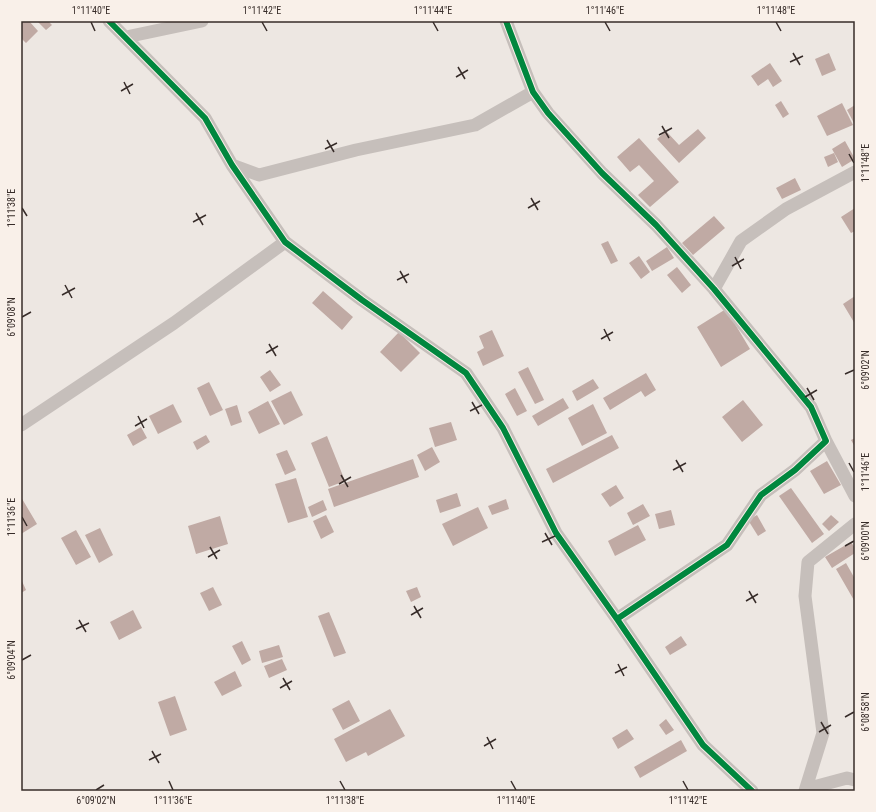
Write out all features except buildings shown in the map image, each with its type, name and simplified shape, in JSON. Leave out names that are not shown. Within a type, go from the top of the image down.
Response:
[{"type":"street","points":[[109,21],[205,118],[232,165],[286,242],[466,373],[503,428],[556,532],[617,618],[703,745],[752,791]]},
{"type":"street","points":[[126,38],[202,21]]},
{"type":"street","points":[[506,21],[533,92],[548,113],[602,173],[656,225],[714,289],[811,407],[826,441],[855,496]]},
{"type":"street","points":[[232,165],[259,175],[356,150],[475,125],[533,92]]},
{"type":"street","points":[[714,289],[740,241],[786,209],[855,172]]},
{"type":"street","points":[[21,425],[174,323],[286,242]]},
{"type":"street","points":[[617,618],[726,545],[760,495],[795,470],[826,441]]},
{"type":"street","points":[[805,790],[823,733],[805,596],[808,562],[855,524]]},
{"type":"street","points":[[805,790],[847,778],[855,780]]},
{"type":"cycle path","points":[[109,21],[205,118],[232,165],[285,242],[362,300],[466,373],[503,428],[556,533],[703,745],[752,791]]},
{"type":"cycle path","points":[[506,21],[533,92],[548,113],[602,173],[656,225],[714,289],[811,407],[826,441],[795,470],[761,495],[727,545],[617,619]]}]
